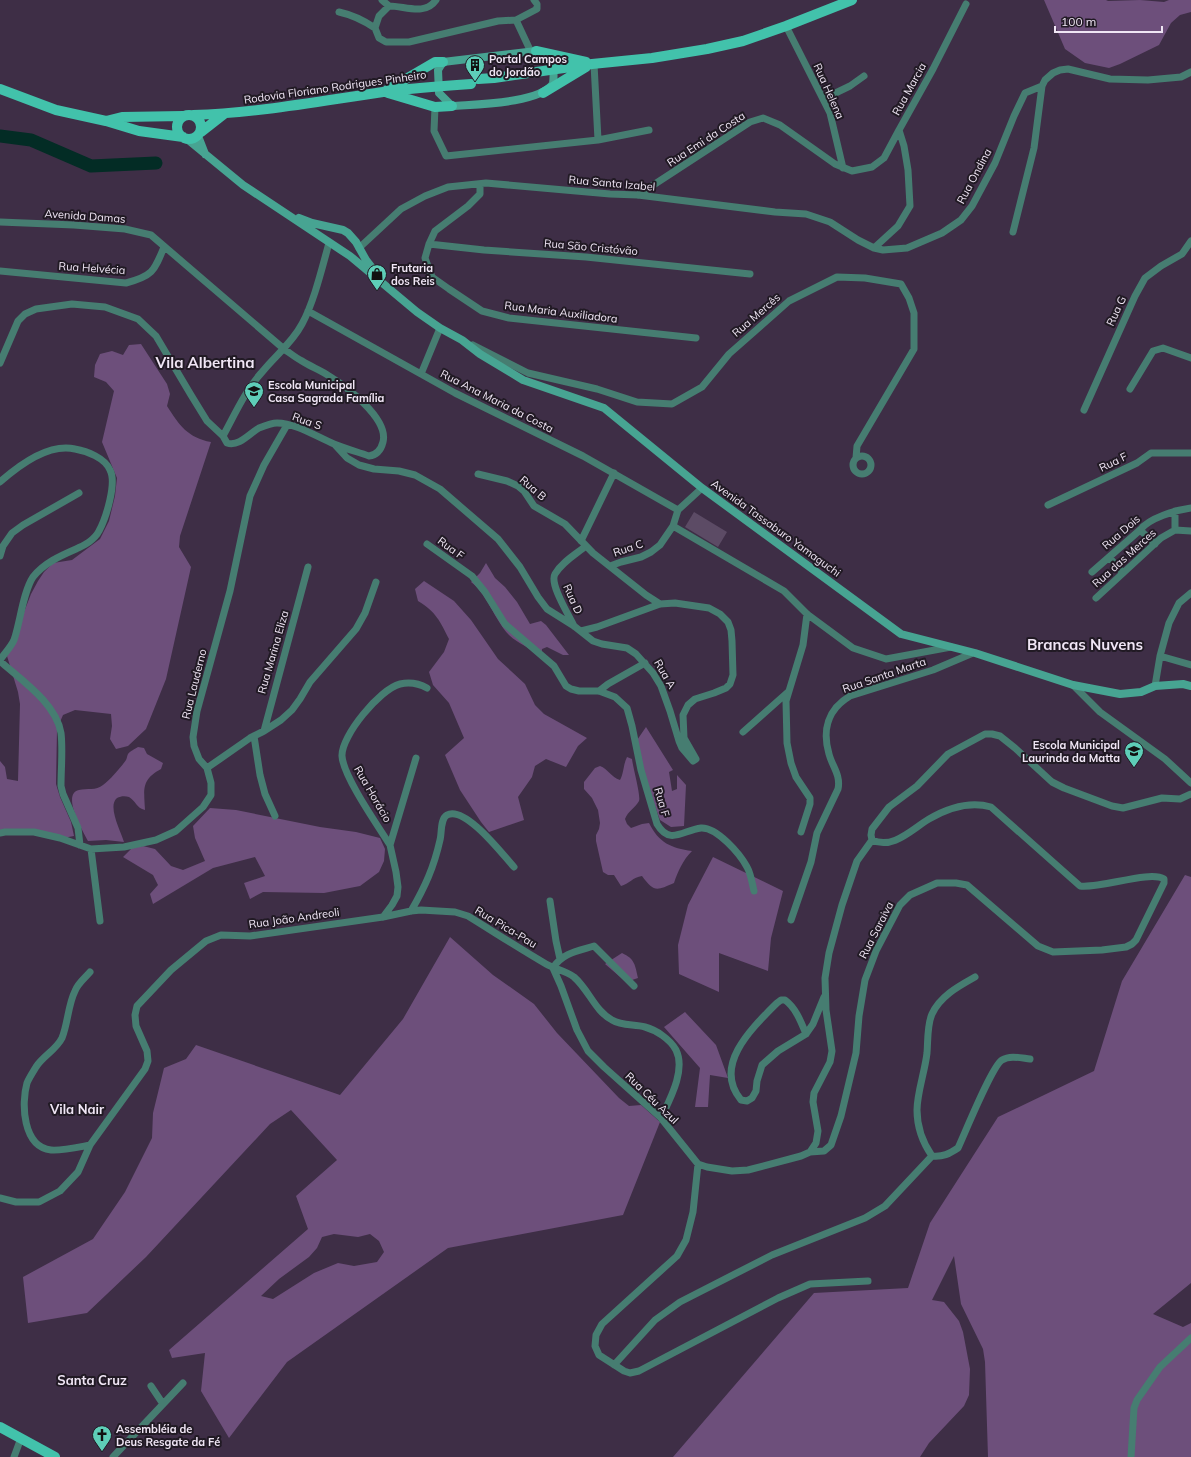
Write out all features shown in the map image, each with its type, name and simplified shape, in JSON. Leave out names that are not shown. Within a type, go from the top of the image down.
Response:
[{"type":"main road","name":"Rodovia Floriano Rodrigues Pinheiro","points":[[106,121],[122,117],[224,114],[308,104],[384,92],[475,82],[593,64],[652,58],[707,49],[742,41],[786,26],[852,0]]},
{"type":"main road","points":[[534,51],[593,64]]},
{"type":"main road","points":[[384,92],[435,62],[443,62]]},
{"type":"main road","points":[[543,93],[593,64]]},
{"type":"main road","name":"Rodovia Floriano Rodrigues Pinheiro","points":[[0,89],[56,110],[106,121],[114,125],[185,138]]},
{"type":"main road","points":[[384,92],[435,107],[452,106]]},
{"type":"main road","points":[[199,134],[200,122],[197,118],[188,116],[178,122],[177,127],[180,135],[185,138],[193,139],[224,114]]},
{"type":"main road","points":[[0,1427],[55,1457]]},
{"type":"street","points":[[382,0],[389,6],[416,10],[427,7],[436,1]]},
{"type":"street","points":[[339,12],[358,17],[375,28],[379,38],[386,42],[409,42],[498,21],[516,20],[537,9],[537,4],[534,0]]},
{"type":"street","name":"Rua Marcia","points":[[874,248],[898,226],[910,206],[908,170],[904,146],[899,130],[933,69],[966,4]]},
{"type":"street","points":[[375,28],[379,16],[389,6]]},
{"type":"street","points":[[516,20],[522,35],[534,51]]},
{"type":"street","name":"Rua Helena","points":[[786,26],[830,113],[843,168]]},
{"type":"street","points":[[534,51],[544,54],[549,58],[552,70],[553,84],[543,93],[520,99],[490,104],[452,106],[439,93],[438,70],[443,62],[534,51]]},
{"type":"street","points":[[593,64],[598,140]]},
{"type":"street","name":"Rua Ondina","points":[[874,248],[883,250],[907,248],[942,233],[962,220],[972,206],[994,164],[1025,93],[1042,86],[1045,80],[1053,73],[1068,69],[1110,79],[1148,80],[1181,77],[1191,72]]},
{"type":"street","points":[[823,99],[850,86],[864,76]]},
{"type":"street","points":[[1013,232],[1034,148],[1042,86]]},
{"type":"street","points":[[435,107],[434,131],[446,156],[598,140],[649,130]]},
{"type":"street","name":"Rua Emi da Costa","points":[[638,195],[750,122],[763,118],[780,125],[836,164],[852,171],[872,168],[884,158],[899,130]]},
{"type":"street","points":[[199,134],[206,155]]},
{"type":"street","points":[[185,138],[243,185],[347,254],[385,284]]},
{"type":"street","name":"Rua Santa Izabel","points":[[359,248],[401,210],[419,200],[448,187],[486,183],[610,194],[638,195],[775,212],[806,214],[830,222],[858,240],[874,248]]},
{"type":"street","name":"Rua Maria Auxiliadora","points":[[480,184],[480,194],[468,206],[435,231],[425,258],[432,277],[482,311],[509,318],[696,338]]},
{"type":"street","points":[[283,211],[312,224],[337,228],[348,233],[356,242],[366,260],[385,284]]},
{"type":"street","name":"Avenida Damas","points":[[0,222],[125,229],[150,236],[284,349],[301,361],[329,376],[353,394],[376,417],[382,428],[384,438],[382,446],[379,452],[375,455],[369,456],[334,444]]},
{"type":"street","points":[[0,363],[18,321],[24,314],[36,309],[72,304],[105,307],[138,319],[156,336],[190,395],[207,421],[223,436],[252,384],[263,370],[290,343],[302,324],[308,311],[331,233],[337,228]]},
{"type":"street","name":"Rua G","points":[[1084,410],[1120,327],[1145,278],[1161,266],[1182,254],[1191,241]]},
{"type":"street","name":"Rua São Cristóvão","points":[[429,244],[484,250],[586,257],[750,274]]},
{"type":"street","name":"Rua Helvécia","points":[[0,271],[126,283],[144,278],[156,266],[164,247]]},
{"type":"street","points":[[347,254],[353,253],[359,248]]},
{"type":"street","name":"Rua Mercês","points":[[462,340],[528,373],[597,389],[637,402],[672,404],[702,387],[728,354],[789,301],[837,277],[865,278],[901,284],[909,298],[914,313],[914,348],[857,446],[856,458]]},
{"type":"street","name":"Avenida Tassaburo Yamaguchi","points":[[385,284],[417,312],[440,328],[462,340],[480,354],[523,380],[604,408],[702,488],[901,634],[973,653],[1073,685],[1120,694],[1141,692],[1155,686],[1183,684],[1191,686]]},
{"type":"street","name":"Rua Ana Maria da Costa","points":[[308,311],[454,393],[583,456],[678,510]]},
{"type":"street","points":[[421,374],[440,328]]},
{"type":"street","points":[[1130,389],[1153,351],[1164,348],[1191,358]]},
{"type":"street","name":"Rua S","points":[[223,436],[228,443],[236,443],[260,427],[277,423],[312,433],[334,444]]},
{"type":"street","name":"Rua Lauderno","points":[[91,849],[124,847],[156,840],[176,831],[203,807],[211,795],[211,783],[207,768],[199,759],[194,746],[193,737],[197,711],[230,591],[250,496],[264,465],[288,425]]},
{"type":"street","name":"Rua A","points":[[334,444],[347,458],[359,465],[374,469],[399,471],[415,475],[440,489],[498,539],[520,567],[547,610],[574,626],[593,641],[627,648],[636,654],[646,663],[661,686],[682,748],[693,761],[696,759],[684,738],[683,715],[688,704],[695,699],[726,688],[730,684],[733,675],[731,630],[728,622],[720,614],[709,608],[675,603],[660,604]]},
{"type":"street","points":[[0,482],[16,468],[43,453],[60,448],[74,448],[91,454],[105,462],[111,471],[113,482],[107,512],[99,532],[89,542],[48,563],[33,577],[27,592],[13,642],[1,658],[40,696],[55,716],[60,733],[61,786],[78,828],[80,845]]},
{"type":"street","name":"Rua F","points":[[1048,505],[1137,463],[1152,453],[1191,452]]},
{"type":"street","name":"Rua D","points":[[574,626],[558,593],[554,581],[555,574],[584,543],[614,473]]},
{"type":"street","name":"Rua B","points":[[478,474],[507,481],[518,486],[524,491],[534,506],[565,524],[610,566],[646,596],[660,604]]},
{"type":"street","points":[[678,510],[702,488]]},
{"type":"street","points":[[0,556],[3,546],[12,533],[23,525],[79,493]]},
{"type":"street","name":"Rua Dois","points":[[1092,572],[1144,525],[1175,511],[1191,508]]},
{"type":"street","name":"Rua C","points":[[610,566],[641,557],[660,545],[672,526],[678,510]]},
{"type":"street","points":[[1175,511],[1175,530],[1191,531]]},
{"type":"street","points":[[672,526],[784,590],[807,614],[853,648],[886,660],[951,647]]},
{"type":"street","points":[[1140,530],[1155,544]]},
{"type":"street","name":"Rua das Merces","points":[[1096,598],[1161,538],[1175,530]]},
{"type":"street","name":"Rua F","points":[[427,544],[472,576],[485,592],[505,624],[554,666],[566,686],[579,691],[599,692],[615,697],[627,708],[641,770],[657,824],[662,832],[668,836],[678,835],[702,828],[712,831],[723,838],[748,869],[754,891]]},
{"type":"street","points":[[1109,557],[1123,573]]},
{"type":"street","name":"Rua Marina Eliza","points":[[264,731],[273,693],[308,568]]},
{"type":"street","points":[[207,768],[254,736],[281,720],[292,710],[310,682],[356,629],[365,613],[376,582]]},
{"type":"street","points":[[1155,686],[1160,656],[1168,624],[1178,603],[1191,593]]},
{"type":"street","points":[[581,631],[597,627],[660,604]]},
{"type":"street","points":[[801,832],[810,804],[810,798],[796,777],[791,763],[787,743],[786,701],[803,645],[807,614]]},
{"type":"street","name":"Rua Santa Marta","points":[[791,920],[811,862],[817,833],[838,789],[838,777],[829,754],[825,732],[828,720],[841,702],[850,696],[933,670],[973,653]]},
{"type":"street","points":[[1160,656],[1191,665]]},
{"type":"street","points":[[599,692],[608,684],[646,663]]},
{"type":"street","name":"Rua Horácio","points":[[390,845],[365,806],[345,770],[342,756],[345,744],[355,724],[381,695],[400,684],[411,683],[427,688]]},
{"type":"street","points":[[1073,685],[1100,712],[1165,759],[1191,783]]},
{"type":"street","points":[[743,732],[788,692]]},
{"type":"street","points":[[868,1281],[810,1284],[778,1298],[638,1371],[630,1373],[624,1371],[599,1355],[595,1346],[596,1335],[602,1324],[677,1256],[686,1240],[693,1212],[698,1164],[732,1171],[748,1170],[801,1156],[810,1152],[816,1143],[818,1131],[813,1102],[814,1093],[830,1062],[832,1051],[826,1010],[825,978],[828,953],[842,905],[857,862],[872,840],[872,829],[888,807],[917,786],[948,754],[985,734],[1000,736],[1052,782],[1112,806],[1123,808],[1162,798],[1180,799],[1191,794]]},
{"type":"street","points":[[254,736],[264,794],[275,816]]},
{"type":"street","points":[[383,917],[397,896],[398,887],[396,872],[390,845],[416,758]]},
{"type":"street","name":"Rua Saraiva","points":[[810,1152],[824,1151],[831,1145],[841,1116],[856,1053],[859,1016],[865,980],[876,951],[900,905],[910,895],[937,883],[956,882],[967,885],[1038,946],[1046,950],[1053,952],[1102,950],[1126,947],[1136,940],[1164,883],[1164,879],[1160,876],[1149,876],[1095,886],[1080,886],[991,807],[984,805],[962,806],[946,810],[930,818],[896,840],[886,843],[872,840]]},
{"type":"street","points":[[411,911],[432,872],[443,820],[446,815],[452,813],[461,815],[473,824],[514,867]]},
{"type":"street","points":[[0,833],[34,832],[60,838],[91,849],[100,921]]},
{"type":"street","points":[[550,901],[560,959]]},
{"type":"street","name":"Rua Pica-Pau","points":[[398,914],[421,910],[455,912],[468,916],[553,968],[573,977],[584,988],[602,1012],[612,1021],[623,1025],[644,1026],[661,1034],[675,1048],[680,1060],[680,1071],[668,1104],[661,1118]]},
{"type":"street","name":"Rua João Andreoli","points":[[0,1198],[16,1202],[39,1202],[60,1192],[78,1172],[90,1145],[145,1069],[148,1061],[147,1051],[136,1026],[135,1016],[137,1006],[171,970],[206,941],[221,935],[250,936],[398,914]]},
{"type":"street","points":[[553,968],[560,959],[565,956],[594,946],[634,986]]},
{"type":"street","name":"Rua Céu Azul","points":[[553,968],[561,986],[576,1030],[588,1051],[604,1068],[661,1118],[698,1164]]},
{"type":"street","points":[[90,972],[78,985],[74,992],[62,1039],[37,1066],[27,1083],[24,1109],[28,1133],[37,1144],[50,1150],[90,1145]]},
{"type":"street","points":[[932,1156],[927,1148],[919,1126],[917,1110],[927,1054],[932,1014],[943,998],[958,986],[975,977]]},
{"type":"street","points":[[806,1034],[795,1010],[790,1004],[785,1000],[781,1000],[776,1003],[746,1036],[731,1064],[732,1082],[737,1096],[741,1100],[747,1101],[752,1098],[756,1092],[757,1081],[762,1065],[778,1051],[806,1034],[814,1024],[826,992]]},
{"type":"street","points":[[932,1156],[941,1157],[958,1148],[991,1076],[1002,1060],[1010,1057],[1030,1059]]},
{"type":"street","points":[[614,1365],[655,1320],[680,1302],[772,1255],[866,1218],[885,1206],[932,1156]]},
{"type":"street","points":[[1131,1457],[1134,1408],[1137,1400],[1160,1367],[1191,1338]]},
{"type":"street","points":[[113,1457],[183,1383]]},
{"type":"street","points":[[151,1386],[163,1404]]},
{"type":"street","points":[[14,1457],[21,1438]]},
{"type":"shaded area","points":[[1044,0],[1140,0],[1164,2],[1169,0],[1191,0],[1191,12],[1180,15],[1171,23],[1159,45],[1109,68],[1085,63],[1065,49]]},
{"type":"shaded area","points":[[141,344],[167,384],[170,394],[167,406],[180,425],[190,434],[211,442],[180,536],[179,547],[191,567],[166,679],[146,729],[128,746],[116,749],[110,739],[112,726],[111,714],[75,710],[63,715],[57,729],[56,784],[71,822],[74,836],[63,838],[0,830],[0,761],[5,767],[7,779],[18,781],[20,704],[18,692],[7,656],[31,594],[44,572],[53,563],[72,560],[100,539],[109,521],[115,496],[117,478],[102,442],[114,391],[106,382],[94,377],[95,365],[100,354],[112,351],[123,355],[129,345]]},
{"type":"shaded area","points":[[694,512],[727,532],[718,547],[685,527]]},
{"type":"shaded area","points":[[486,563],[495,578],[505,587],[517,602],[530,624],[541,621],[546,625],[569,655],[563,655],[547,647],[542,649],[541,659],[534,652],[509,635],[499,622],[487,600],[471,582],[480,573]]},
{"type":"shaded area","points":[[424,581],[454,601],[471,620],[498,659],[525,684],[535,705],[544,714],[587,738],[578,746],[566,767],[546,759],[535,766],[532,777],[518,797],[524,820],[489,832],[460,790],[445,755],[464,738],[449,703],[433,685],[429,672],[444,652],[449,639],[437,617],[418,601],[415,589]]},
{"type":"shaded area","points":[[646,727],[673,770],[669,772],[672,791],[677,789],[677,775],[686,785],[684,826],[671,827],[660,820],[633,746]]},
{"type":"shaded area","points":[[138,747],[144,748],[147,754],[163,763],[161,769],[150,777],[145,786],[145,810],[140,808],[129,797],[123,796],[117,798],[113,807],[124,842],[106,840],[88,841],[75,813],[72,798],[74,793],[79,790],[94,789],[103,785],[112,777],[126,760],[129,753]]},
{"type":"shaded area","points":[[627,757],[632,759],[639,801],[626,816],[625,819],[627,824],[631,828],[649,823],[661,840],[672,846],[692,851],[681,866],[674,883],[663,888],[659,889],[653,887],[642,876],[621,886],[614,875],[608,875],[603,872],[596,841],[596,835],[600,823],[598,810],[592,798],[584,789],[584,782],[595,768],[600,766],[620,780]]},
{"type":"shaded area","points":[[210,808],[236,810],[320,827],[356,832],[380,838],[385,849],[384,861],[379,872],[360,886],[324,893],[263,892],[250,899],[244,883],[265,876],[255,857],[213,868],[153,904],[150,894],[158,885],[153,875],[123,857],[132,848],[143,846],[155,849],[171,866],[183,870],[205,861],[195,838],[193,826]]},
{"type":"shaded area","points":[[713,857],[783,891],[771,938],[768,971],[719,953],[719,992],[679,974],[678,945],[688,905]]},
{"type":"shaded area","points":[[1185,875],[1191,877],[1191,1283],[1153,1314],[1183,1327],[1191,1323],[1191,1457],[988,1457],[985,1362],[983,1349],[961,1304],[954,1256],[932,1300],[944,1302],[959,1321],[963,1332],[970,1369],[969,1395],[964,1406],[929,1443],[920,1457],[673,1457],[814,1293],[908,1288],[930,1223],[998,1117],[1094,1071],[1122,981]]},
{"type":"shaded area","points":[[450,937],[493,975],[534,1004],[557,1033],[619,1098],[629,1106],[641,1105],[660,1122],[623,1215],[448,1248],[287,1362],[229,1438],[201,1391],[205,1353],[172,1358],[169,1350],[308,1229],[296,1196],[337,1160],[291,1110],[270,1124],[146,1257],[87,1313],[28,1323],[23,1277],[93,1239],[125,1192],[152,1138],[153,1113],[164,1068],[186,1059],[196,1045],[340,1095],[403,1019]],"holes":[[[334,1234],[358,1237],[370,1234],[379,1241],[384,1252],[377,1262],[354,1266],[338,1263],[314,1273],[273,1299],[261,1296],[279,1279],[309,1257],[317,1248],[322,1237]]]},
{"type":"shaded area","points":[[622,953],[630,958],[634,963],[638,978],[626,982],[605,964]]},
{"type":"shaded area","points":[[685,1012],[716,1045],[728,1078],[710,1075],[708,1107],[695,1107],[700,1068],[664,1027]]},
{"type":"waterway","points":[[0,136],[31,140],[91,166],[156,163]]},
{"type":"place","name":"Portal Campos do Jordão","points":[[475,82]]},
{"type":"place","name":"Frutaria dos Reis","points":[[377,291]]},
{"type":"place","name":"Escola Municipal Casa Sagrada Família","points":[[254,408]]},
{"type":"place","name":"Escola Municipal Laurinda da Matta","points":[[1134,768]]},
{"type":"place","name":"Assembléia de Deus Resgate da Fé","points":[[102,1452]]},
{"type":"district","name":"Vila Albertina","points":[[205,362]]},
{"type":"district","name":"Brancas Nuvens","points":[[1085,644]]},
{"type":"district","name":"Vila Nair","points":[[77,1109]]},
{"type":"district","name":"Santa Cruz","points":[[92,1380]]}]
